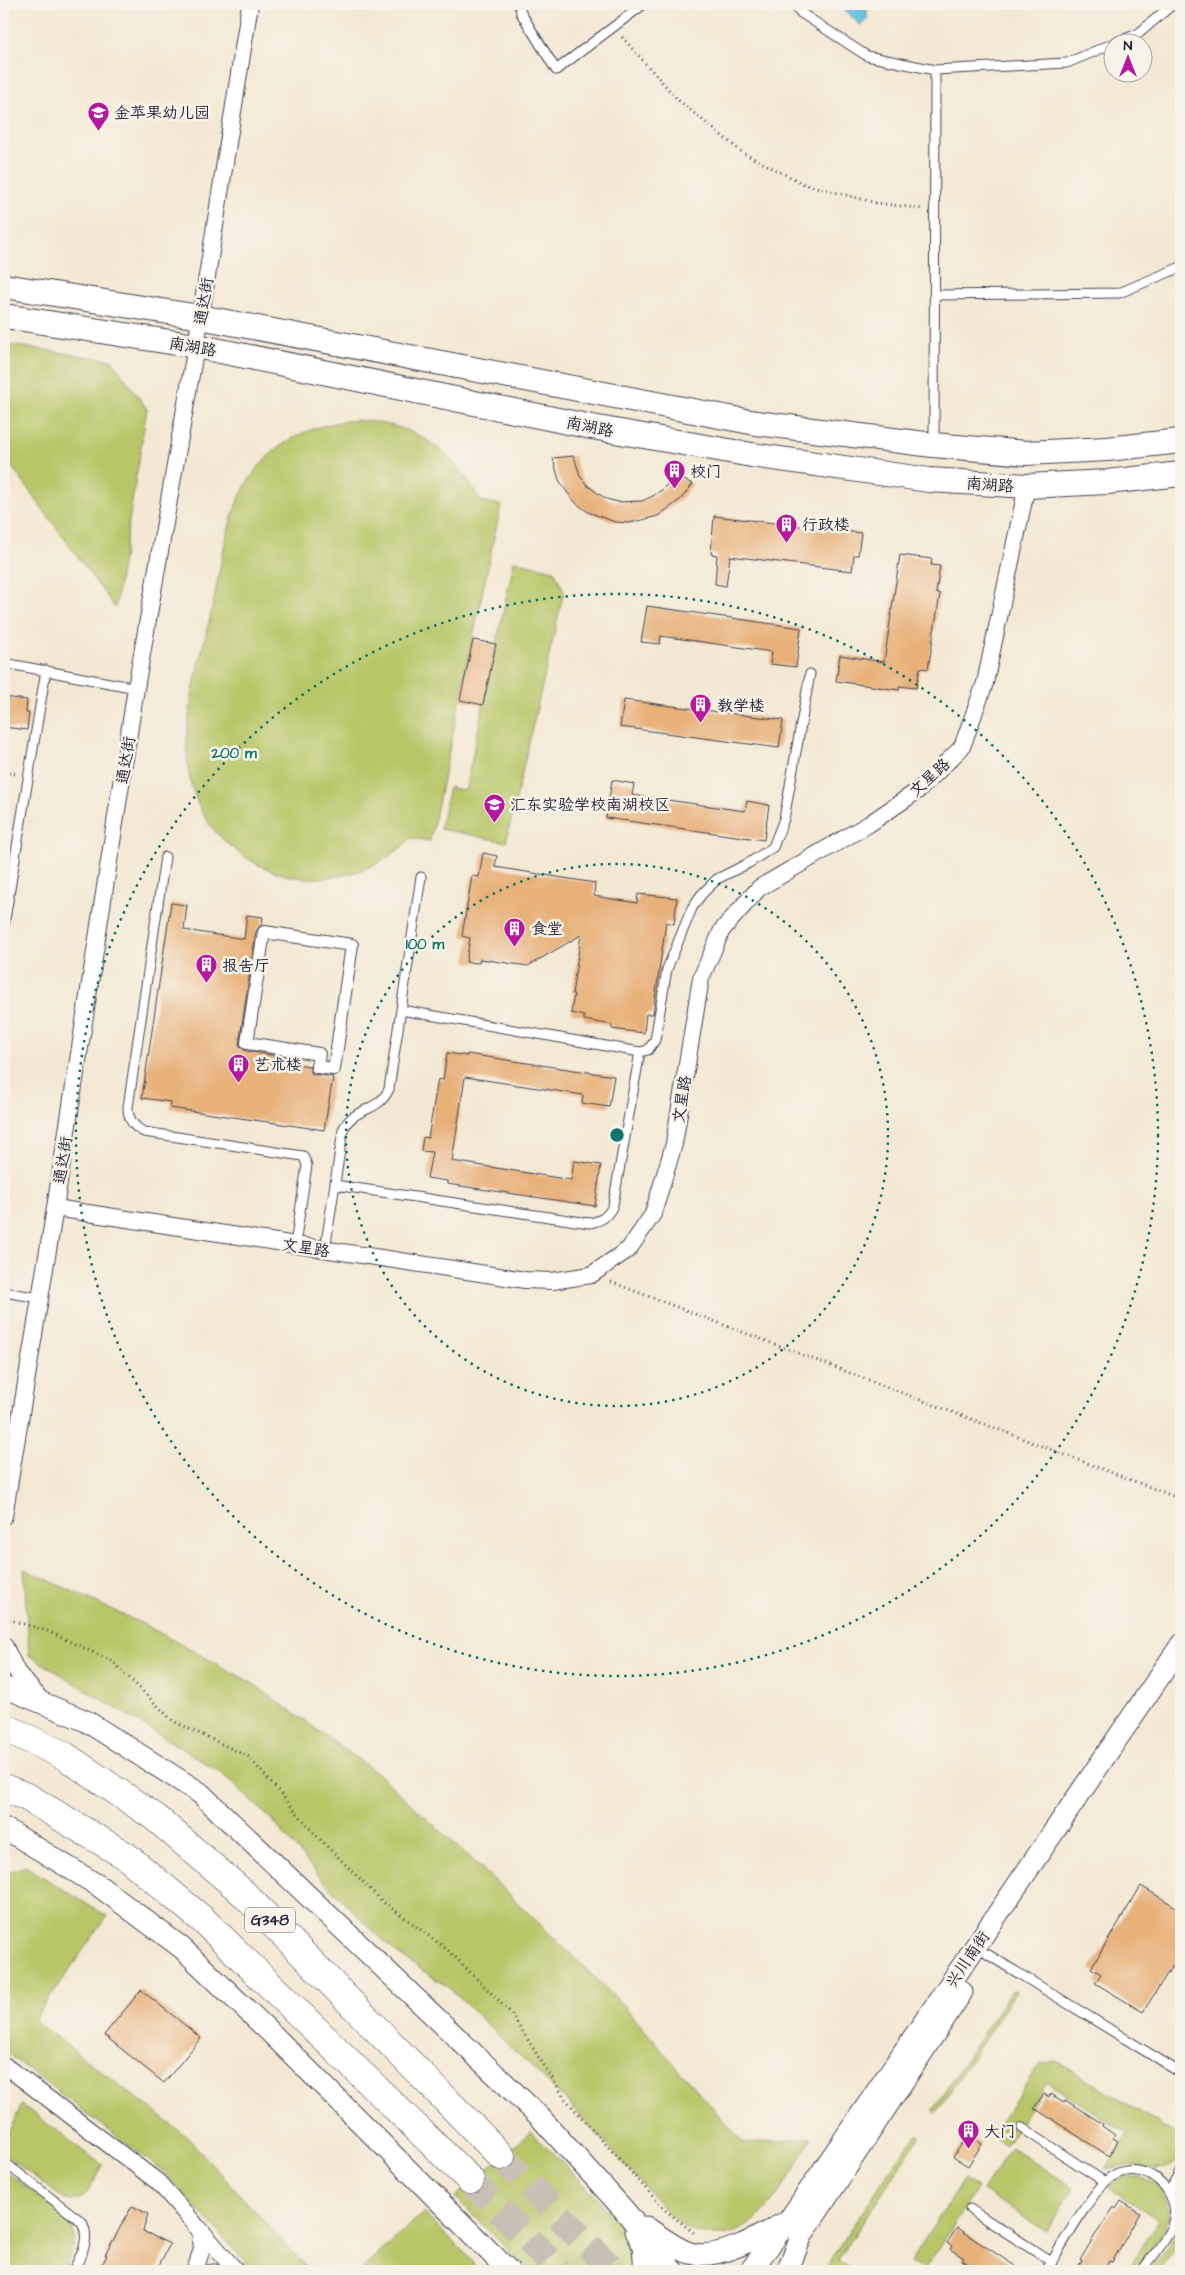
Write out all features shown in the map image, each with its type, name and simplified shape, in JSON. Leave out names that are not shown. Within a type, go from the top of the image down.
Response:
[{"type":"highway","name":"G348","points":[[4,1728],[65,1756],[156,1818],[242,1892],[501,2156]]},
{"type":"highway","name":"G348","points":[[4,1788],[27,1797],[126,1856],[203,1920],[470,2180]]},
{"type":"main road","name":"南湖路","points":[[4,286],[200,317],[756,423],[934,446],[1026,453],[1106,449],[1181,441]]},
{"type":"main road","name":"南湖路","points":[[4,316],[196,346],[592,427],[752,455],[929,480],[1027,486],[1107,482],[1181,474]]},
{"type":"street","name":"通达街","points":[[4,1516],[55,1208],[136,688],[196,346],[250,4]]},
{"type":"street","name":"文星路","points":[[55,1208],[525,1280],[552,1281],[591,1275],[629,1249],[653,1214],[674,1144],[701,978],[722,930],[759,888],[869,824],[920,789],[962,747],[985,683],[1027,486]]},
{"type":"street","points":[[264,932],[352,945],[334,1069],[317,1067],[319,1054],[247,1043],[264,932]]},
{"type":"street","name":"兴川南街","points":[[750,2271],[789,2220],[1181,1645]]},
{"type":"street","points":[[4,1646],[17,1672],[44,1704]]},
{"type":"street","name":"兴川南街","points":[[787,2271],[802,2235],[987,1954],[1181,1668]]},
{"type":"street","points":[[4,1687],[86,1721],[200,1793],[538,2115],[625,2211],[674,2271]]},
{"type":"street","points":[[5,1833],[99,1886],[182,1948],[280,2042],[509,2271]]},
{"type":"street","points":[[4,2065],[158,2182],[236,2271]]},
{"type":"street","points":[[625,2211],[667,2241],[691,2253],[724,2252],[757,2238],[789,2220]]},
{"type":"street","points":[[625,2211],[643,2246],[645,2271]]},
{"type":"street","points":[[194,2223],[200,2233],[202,2248],[195,2271]]},
{"type":"lane","points":[[519,4],[521,12],[556,70],[644,4]]},
{"type":"lane","points":[[794,4],[801,12],[868,56],[935,70],[1066,63],[1102,48]]},
{"type":"lane","points":[[1140,32],[1173,4]]},
{"type":"lane","points":[[934,446],[936,294],[935,70]]},
{"type":"lane","points":[[936,294],[1119,293],[1181,267]]},
{"type":"lane","points":[[4,663],[136,688]]},
{"type":"lane","points":[[4,925],[46,670]]},
{"type":"lane","points":[[401,1010],[640,1052],[648,1050],[655,1040],[667,969],[692,908],[701,895],[717,879],[750,863],[773,847],[780,833],[810,674]]},
{"type":"lane","points":[[165,857],[128,1107],[129,1117],[134,1125],[144,1132],[303,1156],[307,1165],[294,1245]]},
{"type":"lane","points":[[324,1250],[343,1130],[346,1122],[357,1113],[381,1102],[389,1089],[421,877]]},
{"type":"lane","points":[[334,1185],[589,1223],[602,1220],[610,1213],[613,1205],[640,1052]]},
{"type":"lane","points":[[4,1292],[40,1298]]},
{"type":"lane","points":[[987,1954],[1181,2073]]},
{"type":"lane","points":[[1022,2128],[1105,2182]]},
{"type":"lane","points":[[4,2162],[82,2222],[86,2233],[86,2244],[72,2271]]},
{"type":"lane","points":[[1046,2271],[1105,2182],[1120,2172],[1134,2170],[1154,2177],[1168,2191],[1174,2210],[1172,2225],[1142,2271]]},
{"type":"lane","points":[[1168,2191],[1181,2170]]},
{"type":"lane","points":[[970,2209],[1052,2262]]},
{"type":"lane","points":[[204,2271],[214,2269],[230,2271]]},
{"type":"path","points":[[614,27],[678,100],[743,153],[804,184],[877,203],[936,211]]},
{"type":"path","points":[[591,1275],[1181,1498]]},
{"type":"path","points":[[4,1618],[47,1630],[112,1662],[172,1721],[248,1757],[316,1835],[382,1901],[448,1950],[510,2012],[566,2100],[665,2210],[700,2238],[724,2252]]},
{"type":"green space","points":[[4,344],[112,360],[147,409],[115,608],[4,456]]},
{"type":"green space","points":[[357,420],[378,422],[397,427],[430,442],[458,467],[480,501],[501,505],[430,841],[411,838],[388,857],[376,864],[349,874],[320,878],[295,877],[267,869],[249,860],[233,848],[209,824],[195,796],[188,767],[187,735],[191,703],[222,555],[238,501],[246,485],[266,459],[288,441],[314,429]]},
{"type":"green space","points":[[514,561],[554,570],[564,591],[506,842],[440,829],[449,787],[465,791]]},
{"type":"green space","points":[[24,1569],[147,1626],[252,1683],[377,1773],[488,1874],[621,2003],[744,2144],[812,2138],[784,2186],[760,2216],[746,2227],[730,2233],[712,2235],[689,2230],[678,2223],[566,2100],[449,1988],[395,1952],[326,1884],[272,1820],[220,1772],[29,1655]]},
{"type":"green space","points":[[25,1866],[107,1916],[34,2020],[185,2135],[310,2271],[254,2271],[163,2171],[4,2051],[4,1880],[7,1873]]},
{"type":"green space","points":[[1011,1991],[1016,1992],[935,2114],[932,2111]]},
{"type":"green space","points":[[1056,2061],[1178,2135],[1173,2143],[1181,2148],[1181,2153],[1174,2164],[1165,2168],[1152,2169],[1129,2165],[1105,2169],[1128,2134],[1047,2082],[1006,2145],[992,2136],[1039,2064]]},
{"type":"green space","points":[[22,2105],[102,2165],[88,2191],[78,2200],[64,2199],[4,2154],[4,2141]]},
{"type":"green space","points":[[531,2132],[589,2189],[629,2235],[635,2246],[637,2271],[529,2271],[455,2197]]},
{"type":"green space","points":[[917,2134],[920,2136],[838,2260],[850,2268],[848,2271],[824,2271],[889,2171]]},
{"type":"green space","points":[[1011,2147],[1074,2188],[1046,2231],[983,2191]]},
{"type":"green space","points":[[4,2170],[64,2216],[70,2223],[73,2230],[74,2243],[63,2271],[4,2271]]},
{"type":"green space","points":[[1139,2176],[1160,2189],[1169,2209],[1168,2217],[1166,2226],[1136,2271],[1127,2271],[1159,2220],[1108,2187],[1122,2178]]},
{"type":"green space","points":[[964,2179],[978,2188],[924,2271],[910,2262]]},
{"type":"green space","points":[[1181,2181],[1181,2237],[1159,2271],[1149,2271],[1171,2240],[1177,2227],[1180,2215],[1179,2191]]},
{"type":"green space","points":[[423,2213],[474,2262],[472,2271],[360,2271]]},
{"type":"water","points":[[838,4],[867,4],[867,20],[860,25]]},
{"type":"building","name":"校门","points":[[574,456],[580,476],[587,485],[606,499],[618,502],[642,501],[653,496],[663,489],[674,476],[693,484],[681,499],[658,516],[630,523],[615,522],[588,512],[576,503],[559,480],[553,458]]},
{"type":"building","name":"行政楼","points":[[714,516],[861,533],[858,555],[854,555],[852,571],[730,556],[726,586],[715,584],[717,555],[711,554]]},
{"type":"building","points":[[900,555],[932,559],[931,565],[940,566],[936,593],[940,594],[928,669],[920,668],[916,688],[899,686],[899,690],[836,681],[840,655],[884,662]]},
{"type":"building","points":[[647,606],[801,628],[796,667],[770,664],[772,652],[661,636],[660,644],[641,642]]},
{"type":"building","points":[[473,640],[496,644],[483,705],[460,700]]},
{"type":"building","points":[[4,697],[27,700],[26,713],[29,713],[27,730],[4,727]]},
{"type":"building","points":[[624,700],[783,720],[779,748],[620,727]]},
{"type":"building","points":[[612,780],[634,784],[632,795],[745,811],[747,801],[769,805],[764,840],[606,818]]},
{"type":"building","name":"食堂","points":[[483,853],[497,856],[495,867],[595,883],[594,896],[637,903],[638,894],[677,898],[674,924],[666,922],[653,1014],[646,1014],[644,1033],[612,1029],[612,1025],[584,1020],[584,1016],[571,1013],[581,935],[528,966],[480,959],[479,963],[466,962],[470,938],[462,936],[472,876],[479,877]]},
{"type":"building","points":[[171,903],[187,905],[184,930],[244,939],[247,915],[263,917],[262,924],[256,931],[239,1045],[246,1051],[296,1059],[296,1064],[309,1066],[312,1074],[333,1077],[324,1130],[170,1108],[171,1102],[142,1098]]},
{"type":"building","points":[[447,1053],[467,1056],[467,1054],[614,1076],[609,1107],[582,1103],[583,1095],[465,1077],[452,1161],[571,1180],[574,1161],[601,1165],[595,1206],[447,1184],[447,1181],[427,1178],[432,1152],[421,1151],[423,1137],[428,1138],[438,1079],[443,1080]]},
{"type":"building","points":[[1141,1886],[1181,1910],[1181,1952],[1143,2012],[1095,1983],[1101,1974],[1091,1968]]},
{"type":"building","points":[[141,1990],[201,2038],[164,2083],[104,2035]]},
{"type":"building","points":[[1044,2094],[1049,2097],[1050,2094],[1064,2102],[1065,2100],[1103,2124],[1102,2126],[1115,2135],[1113,2138],[1118,2141],[1109,2156],[1034,2108]]},
{"type":"building","name":"大门","points":[[968,2135],[982,2144],[968,2166],[953,2157]]},
{"type":"building","points":[[1121,2201],[1140,2213],[1112,2262],[1109,2261],[1103,2271],[1076,2271],[1082,2261],[1080,2260],[1094,2237],[1114,2207],[1116,2209]]},
{"type":"building","points":[[132,2206],[148,2214],[143,2231],[170,2244],[156,2271],[99,2271],[107,2255],[105,2255]]},
{"type":"building","points":[[957,2228],[1023,2271],[980,2271],[962,2260],[964,2258],[950,2249],[952,2246],[947,2243]]},
{"type":"tunnel","points":[[501,2156],[613,2271]]},
{"type":"tunnel","points":[[470,2180],[559,2271]]},
{"type":"place","name":"金苹果幼儿园","points":[[98,131]]},
{"type":"place","name":"校门","points":[[674,490]]},
{"type":"place","name":"行政楼","points":[[786,543]]},
{"type":"place","name":"教学楼","points":[[701,724]]},
{"type":"place","name":"汇东实验学校南湖校区","points":[[494,823]]},
{"type":"place","name":"食堂","points":[[515,947]]},
{"type":"place","name":"报告厅","points":[[206,984]]},
{"type":"place","name":"艺术楼","points":[[238,1083]]},
{"type":"place","name":"大门","points":[[968,2150]]}]
